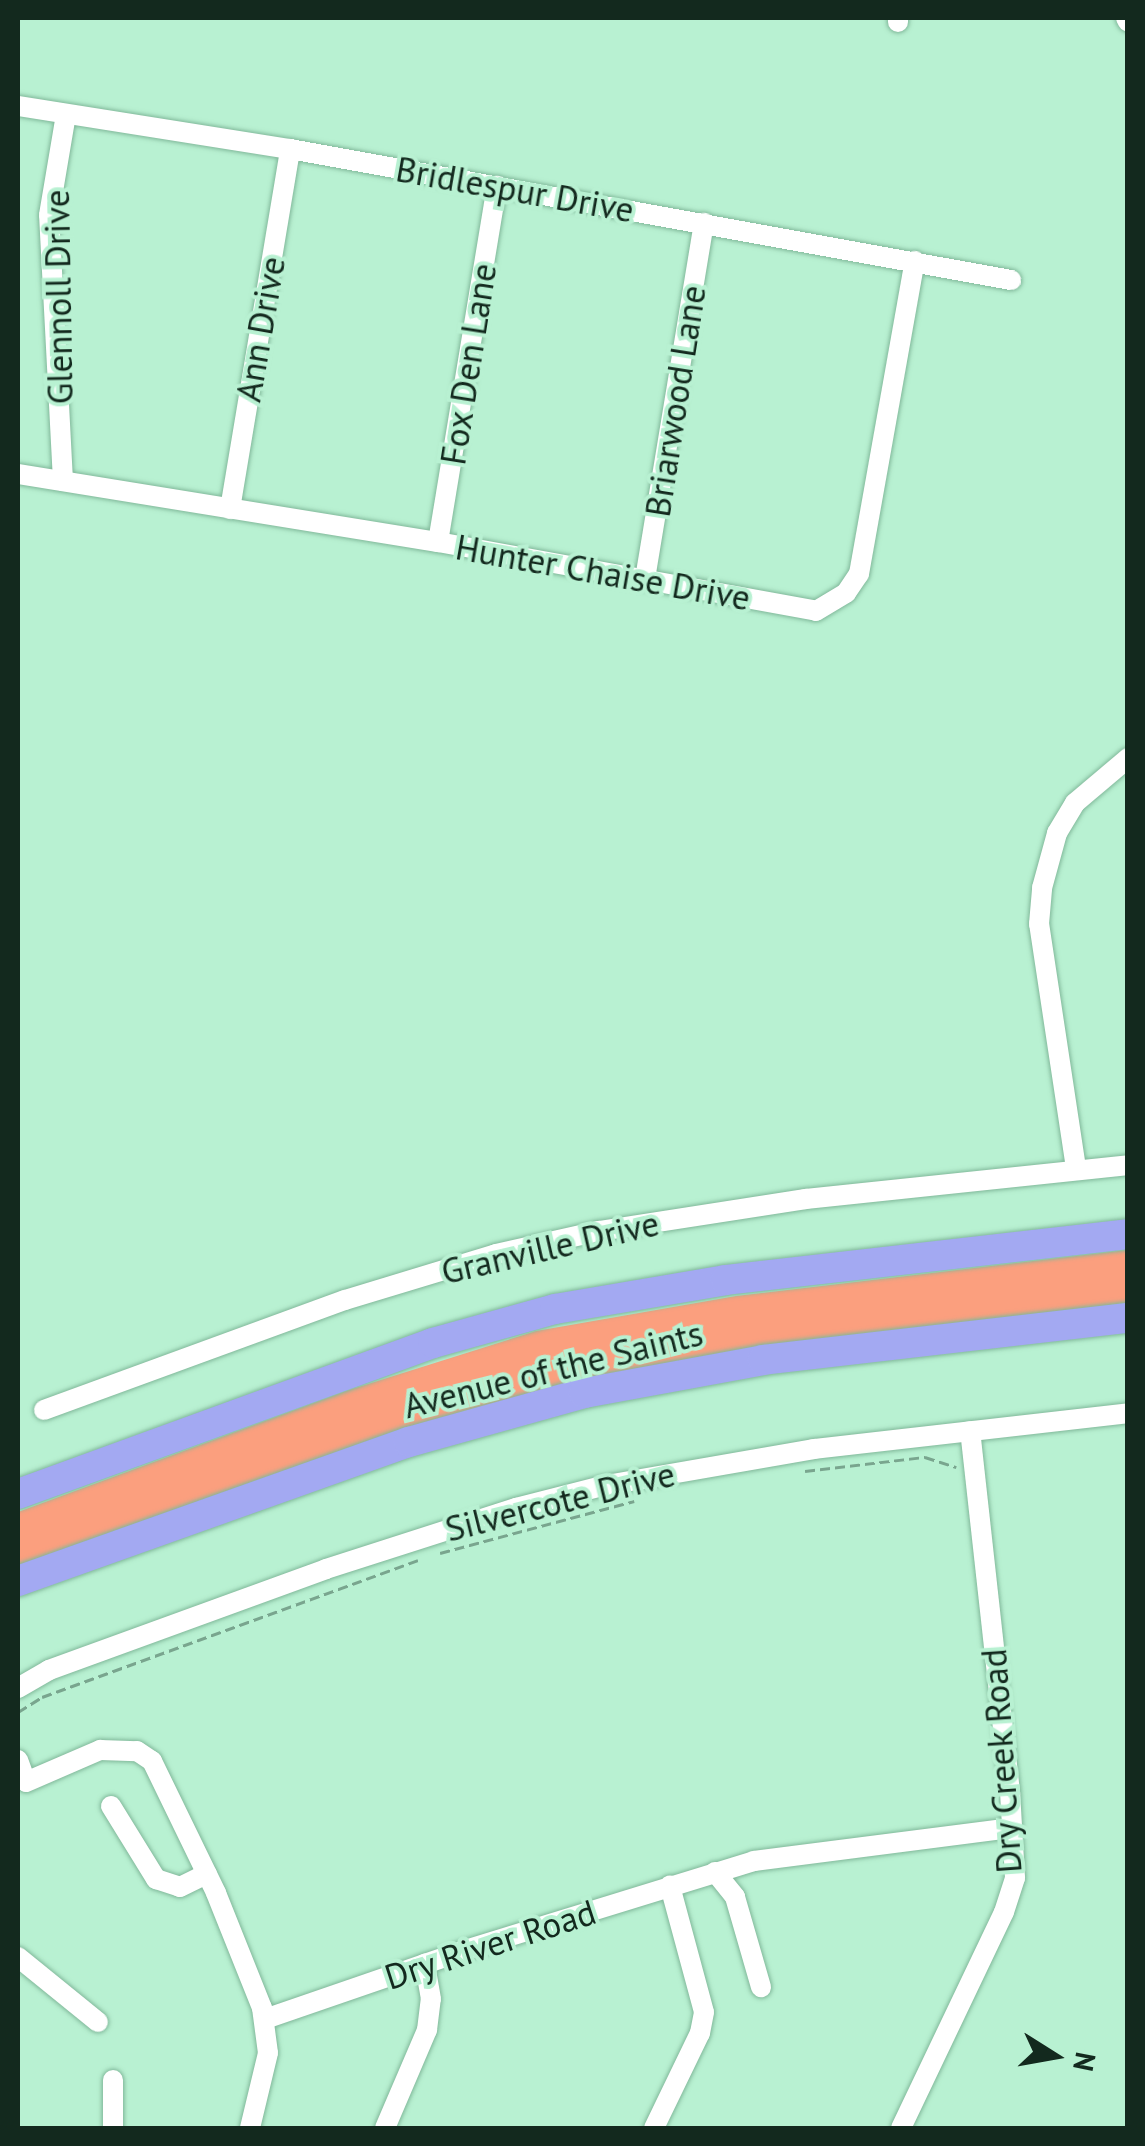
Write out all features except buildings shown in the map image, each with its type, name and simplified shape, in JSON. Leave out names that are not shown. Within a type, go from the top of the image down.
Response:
[{"type":"highway","points":[[1114,1236],[1128,1220]]},
{"type":"highway","name":"Avenue of the Saints","points":[[18,1494],[433,1343],[555,1308],[726,1280],[1114,1236]]},
{"type":"highway","name":"Avenue of the Saints","points":[[18,1582],[410,1442],[584,1393],[778,1358],[1118,1322]]},
{"type":"street","name":"Bridlespur Drive","points":[[18,106],[497,186],[1011,280]]},
{"type":"street","name":"Glennoll Drive","points":[[62,481],[49,215],[66,114]]},
{"type":"street","name":"Ann Drive","points":[[230,509],[290,150]]},
{"type":"street","name":"Fox Den Lane","points":[[438,542],[497,186]]},
{"type":"street","name":"Briarwood Lane","points":[[645,578],[704,223]]},
{"type":"street","name":"Hunter Chaise Drive","points":[[18,474],[438,542],[816,611],[846,593],[859,574],[916,261]]},
{"type":"street","points":[[1076,1168],[1040,924],[1042,888],[1057,833],[1075,803],[1128,758]]},
{"type":"street","name":"Granville Drive","points":[[44,1410],[346,1300],[530,1246],[695,1214],[1128,1165]]},
{"type":"street","name":"Silvercote Drive","points":[[18,1688],[49,1670],[307,1576],[516,1508],[706,1466],[1128,1414]]},
{"type":"street","name":"Dry Creek Road","points":[[901,2128],[1004,1912],[1015,1878],[970,1431]]},
{"type":"street","points":[[18,1760],[21,1785],[100,1750],[138,1751],[152,1761],[207,1874],[265,2019],[268,2053],[250,2128]]},
{"type":"street","points":[[111,1806],[156,1878],[180,1887],[207,1874]]},
{"type":"street","name":"Dry River Road","points":[[265,2019],[716,1872],[787,1854],[1012,1828]]},
{"type":"street","points":[[716,1872],[734,1898],[761,1987]]},
{"type":"street","points":[[654,2128],[700,2033],[704,2012],[670,1886]]},
{"type":"street","points":[[18,1957],[98,2022]]},
{"type":"street","points":[[385,2128],[427,2030],[431,1999],[425,1964]]},
{"type":"street","points":[[113,2080],[113,2128]]},
{"type":"path","points":[[789,1473],[925,1457],[943,1460],[952,1468],[973,1461]]},
{"type":"path","points":[[440,1553],[633,1501]]},
{"type":"path","points":[[18,1712],[59,1691],[424,1558]]},
{"type":"shaded area","points":[[1127,1250],[1127,1303],[801,1342],[18,1569],[18,1512],[349,1390],[536,1331],[736,1296]]}]
